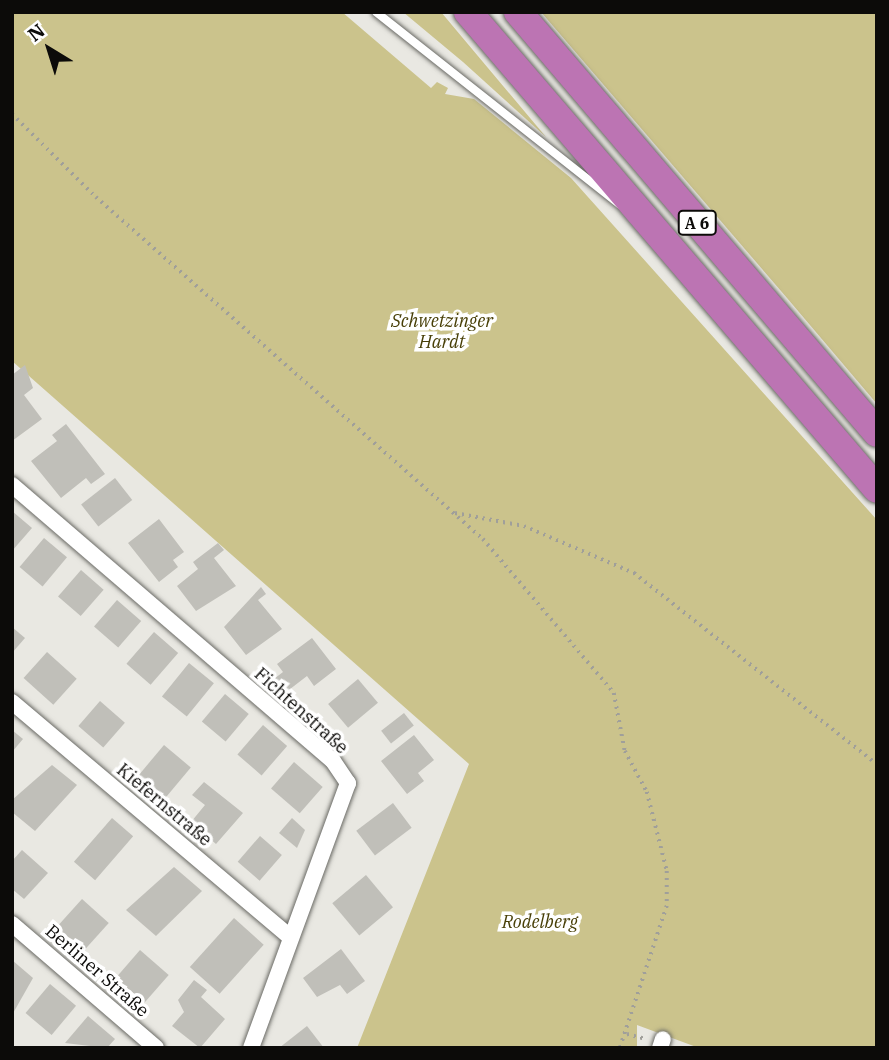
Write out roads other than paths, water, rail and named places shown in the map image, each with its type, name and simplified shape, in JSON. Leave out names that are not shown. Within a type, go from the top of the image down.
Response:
[{"type":"highway","name":"A 6","points":[[468,12],[641,217],[877,489]]},
{"type":"highway","name":"A 6","points":[[518,12],[877,433]]},
{"type":"street","name":"Fichtenstraße","points":[[12,485],[333,761],[348,783],[251,1048]]},
{"type":"street","name":"Kiefernstraße","points":[[12,702],[291,939]]},
{"type":"street","name":"Berliner Straße","points":[[12,924],[156,1048]]},
{"type":"lane","points":[[376,12],[594,191],[641,217]]},
{"type":"park label","name":"Schwetzinger Hardt","points":[[442,332]]},
{"type":"park label","name":"Rodelberg","points":[[540,922]]}]
